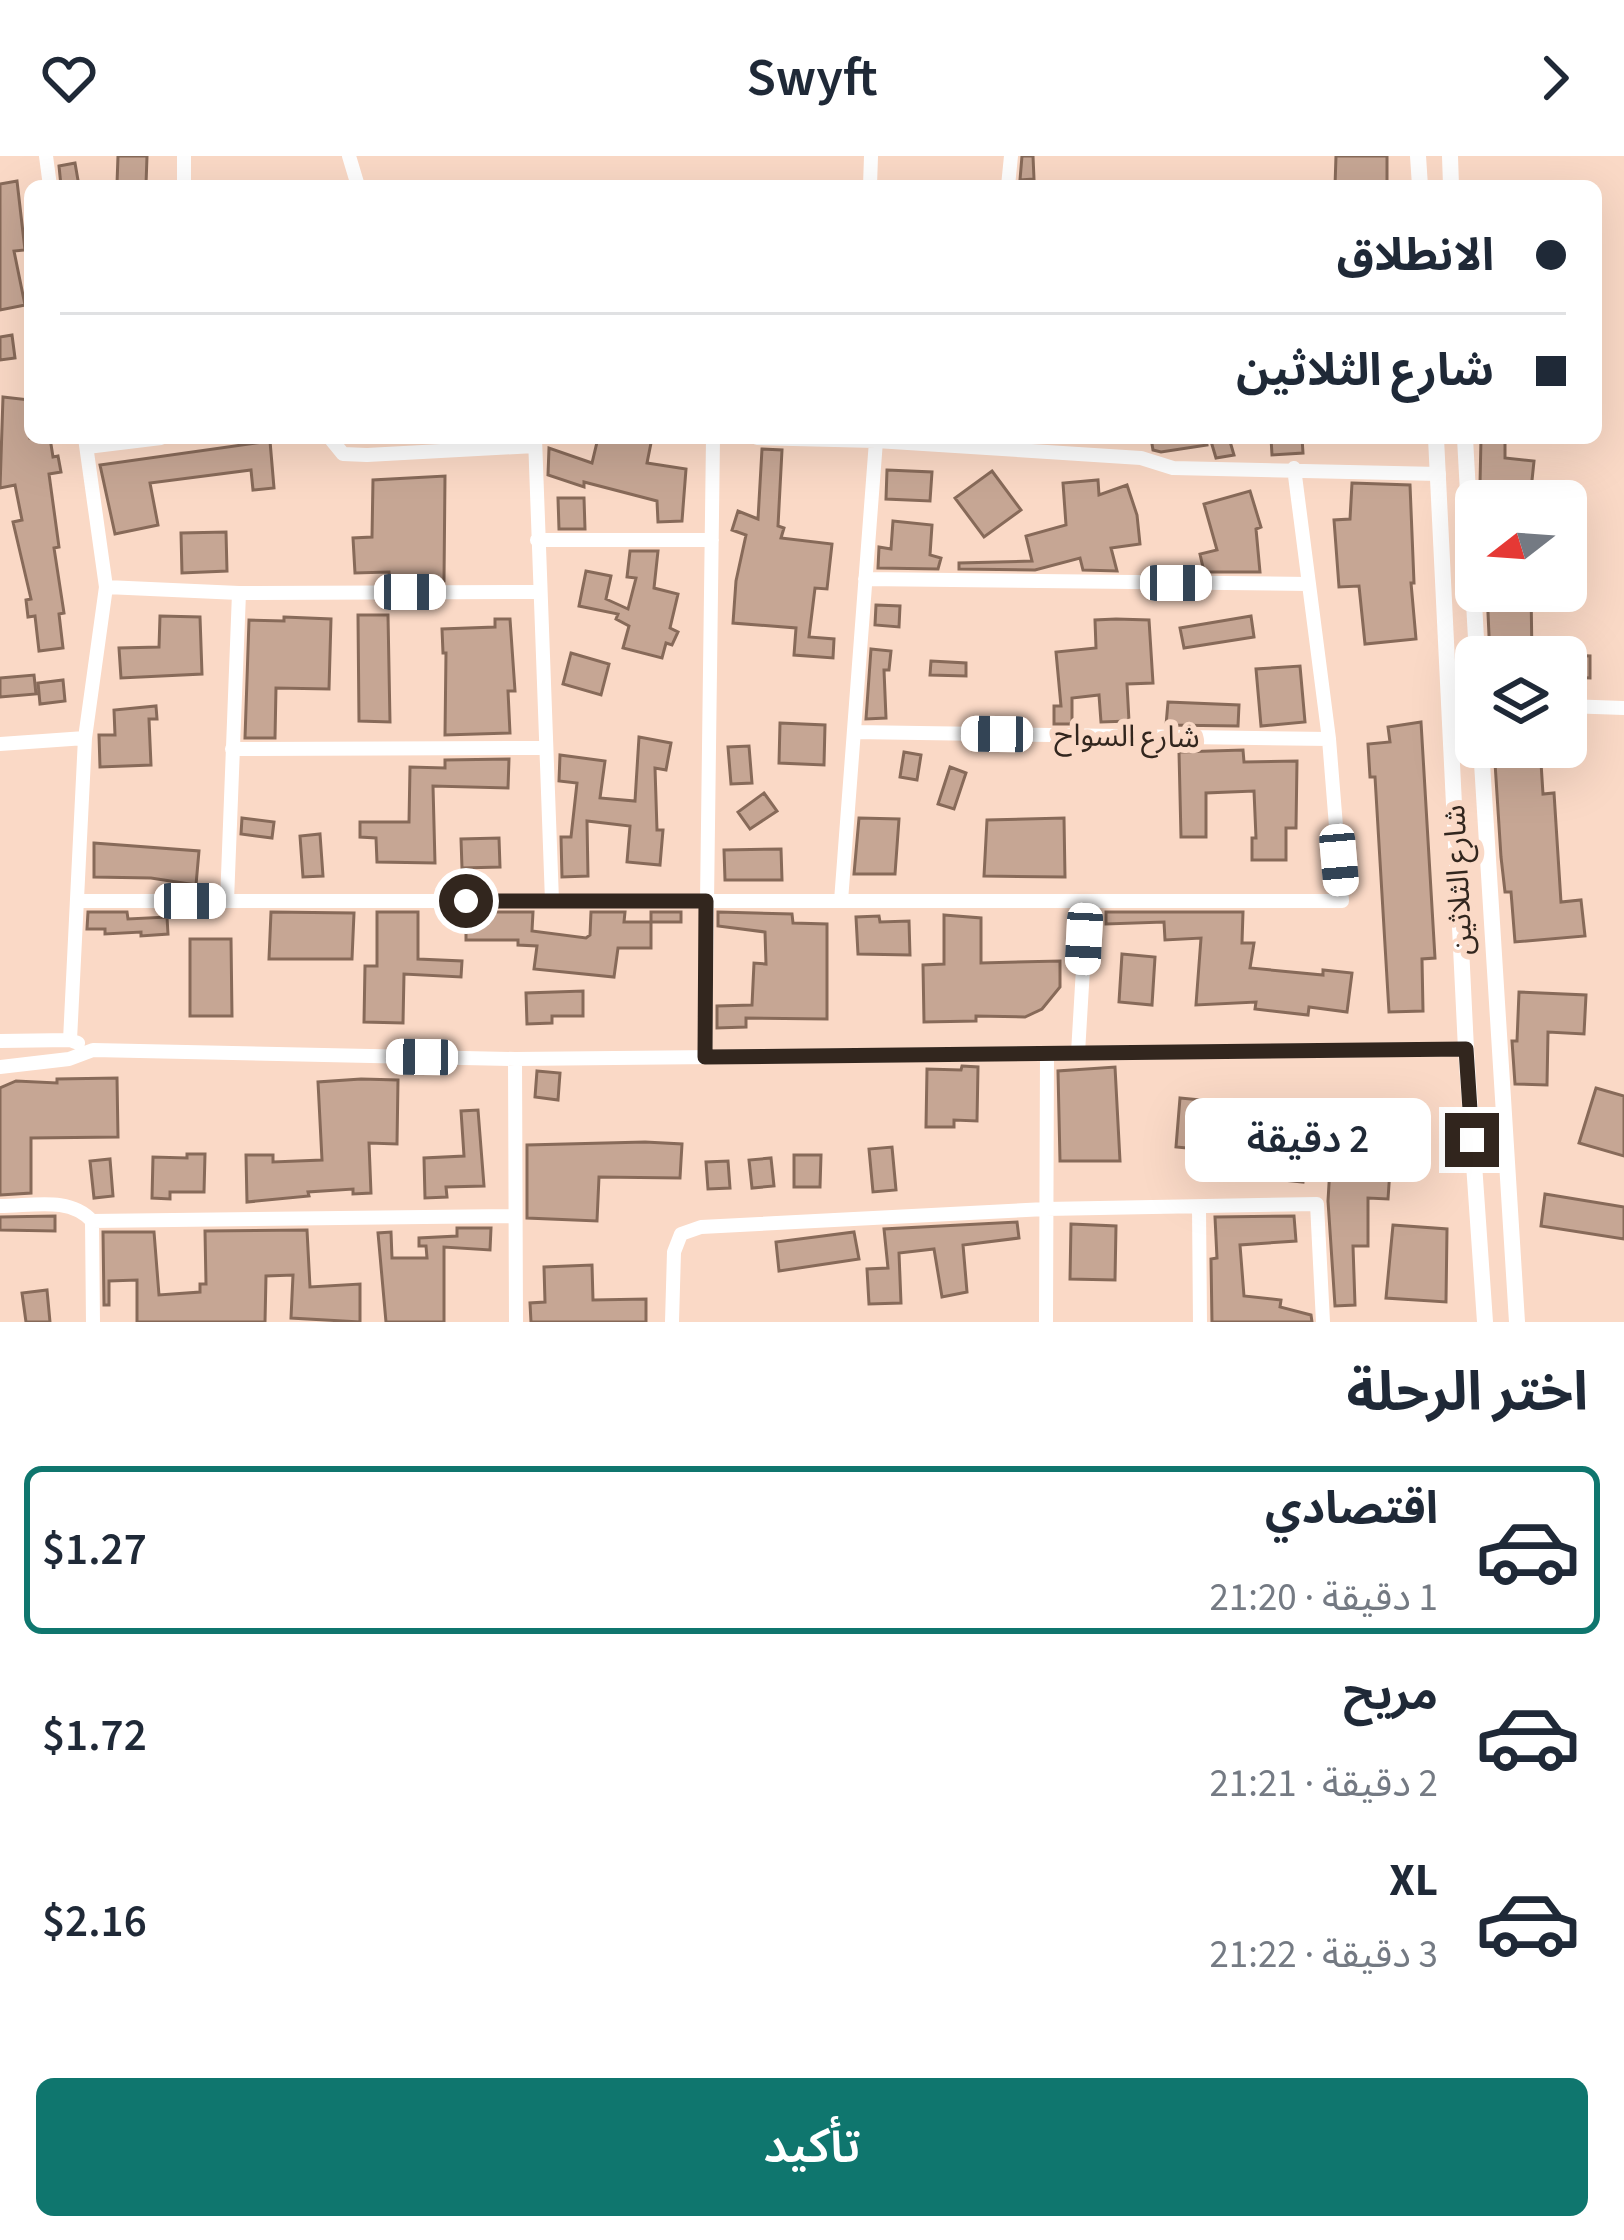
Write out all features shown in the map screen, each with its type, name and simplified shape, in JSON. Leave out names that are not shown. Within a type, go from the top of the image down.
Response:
[{"type":"street","points":[[70,1040],[86,738],[106,587],[86,444]]},
{"type":"street","points":[[335,444],[343,454],[367,455],[509,444]]},
{"type":"street","points":[[535,444],[552,901]]},
{"type":"street","points":[[705,1057],[713,444]]},
{"type":"street","points":[[841,901],[876,444]]},
{"type":"street","points":[[923,444],[1141,458],[1174,468],[1439,474]]},
{"type":"street","points":[[1141,444],[1141,458]]},
{"type":"street","name":"شارع الثلاثين","points":[[1436,444],[1466,1049],[1485,1322]]},
{"type":"street","points":[[1466,444],[1476,636]]},
{"type":"street","points":[[80,901],[1342,901],[1329,739],[1294,468]]},
{"type":"street","points":[[537,540],[712,540]]},
{"type":"street","points":[[865,579],[1309,584]]},
{"type":"street","points":[[106,587],[239,593],[538,592]]},
{"type":"street","points":[[227,901],[239,593]]},
{"type":"street","points":[[1587,707],[1624,708]]},
{"type":"street","name":"شارع السواح","points":[[854,732],[1329,739]]},
{"type":"street","points":[[0,744],[86,738]]},
{"type":"street","points":[[232,749],[544,748]]},
{"type":"street","name":"شارع الثلاثين","points":[[1482,768],[1516,1322]]},
{"type":"street","points":[[1078,1053],[1087,901]]},
{"type":"street","points":[[0,1041],[70,1040],[93,1050]]},
{"type":"street","points":[[0,1067],[69,1059],[93,1050],[515,1059],[1497,1049]]},
{"type":"street","points":[[1046,1322],[1047,1054]]},
{"type":"street","points":[[515,1059],[515,1322]]},
{"type":"street","points":[[672,1322],[674,1252],[681,1234],[701,1227],[1046,1209],[1317,1204],[1323,1322]]},
{"type":"street","points":[[0,1206],[67,1205],[80,1208],[92,1221],[93,1322]]},
{"type":"street","points":[[1198,1207],[1201,1322]]},
{"type":"street","points":[[92,1221],[515,1216]]},
{"type":"building","points":[[118,156],[147,156],[146,180],[117,180]]},
{"type":"building","points":[[1022,156],[1033,156],[1034,179],[1020,180]]},
{"type":"building","points":[[1336,156],[1387,156],[1387,180],[1335,180]]},
{"type":"building","points":[[75,163],[78,180],[60,180],[59,166]]},
{"type":"building","points":[[17,181],[24,250],[14,251],[24,305],[0,310],[0,184]]},
{"type":"building","points":[[12,335],[15,358],[0,360],[0,337]]},
{"type":"building","points":[[3,397],[24,399],[24,444],[51,444],[61,472],[49,474],[59,547],[54,548],[64,613],[59,614],[63,648],[39,651],[35,616],[28,617],[26,600],[31,599],[13,522],[22,520],[15,485],[0,488]]},
{"type":"building","points":[[270,444],[274,488],[253,490],[251,470],[150,483],[158,525],[115,534],[100,465]]},
{"type":"building","points":[[597,444],[651,444],[647,463],[686,469],[682,521],[658,522],[657,501],[548,475],[549,448],[592,463]]},
{"type":"building","points":[[1152,444],[1207,445],[1161,452],[1153,450]]},
{"type":"building","points":[[1212,444],[1231,444],[1234,455],[1216,458]]},
{"type":"building","points":[[1271,444],[1302,444],[1303,453],[1272,455]]},
{"type":"building","points":[[1481,444],[1505,444],[1505,458],[1534,461],[1532,480],[1480,480]]},
{"type":"building","points":[[762,449],[782,450],[781,538],[832,544],[827,589],[815,588],[809,637],[834,639],[833,658],[794,655],[796,628],[733,623],[746,535],[732,530],[738,511],[758,519]]},
{"type":"building","points":[[887,470],[932,472],[930,501],[886,499]]},
{"type":"building","points":[[992,471],[1021,510],[984,537],[955,498]]},
{"type":"building","points":[[445,476],[444,581],[390,581],[389,572],[355,573],[353,538],[372,537],[373,480]]},
{"type":"building","points":[[1098,480],[1099,495],[1127,485],[1137,515],[1140,544],[1111,548],[1117,571],[1083,570],[1080,558],[1035,570],[959,569],[959,563],[1032,561],[1026,536],[1066,525],[1063,483]]},
{"type":"building","points":[[1352,483],[1410,485],[1416,639],[1365,644],[1359,586],[1339,587],[1334,520],[1350,519]]},
{"type":"building","points":[[1250,491],[1261,527],[1256,529],[1260,572],[1204,572],[1200,554],[1217,550],[1204,504]]},
{"type":"building","points":[[558,498],[584,498],[585,529],[559,529]]},
{"type":"building","points":[[893,521],[932,525],[930,555],[941,558],[938,569],[878,568],[879,547],[891,549]]},
{"type":"building","points":[[226,532],[227,571],[182,573],[181,533]]},
{"type":"building","points":[[630,551],[658,551],[654,588],[678,594],[670,628],[678,632],[672,645],[666,643],[662,658],[623,648],[629,626],[616,619],[618,614],[579,606],[586,571],[611,576],[606,599],[628,609],[636,578],[627,577]]},
{"type":"building","points":[[876,605],[900,606],[899,627],[875,625]]},
{"type":"building","points":[[1488,612],[1531,612],[1532,636],[1489,636]]},
{"type":"building","points":[[358,615],[388,615],[390,722],[359,721]]},
{"type":"building","points":[[160,616],[200,617],[202,674],[121,678],[119,648],[159,647]]},
{"type":"building","points":[[1251,616],[1254,637],[1184,648],[1180,628]]},
{"type":"building","points":[[284,617],[331,619],[329,689],[276,688],[275,738],[245,738],[249,620],[284,621]]},
{"type":"building","points":[[495,619],[510,619],[515,691],[508,691],[510,733],[445,735],[442,629],[495,627]]},
{"type":"building","points":[[1095,620],[1149,620],[1153,683],[1127,684],[1129,721],[1101,722],[1099,695],[1072,698],[1072,724],[1054,724],[1054,706],[1061,706],[1056,652],[1096,648]]},
{"type":"building","points":[[871,649],[891,651],[889,670],[884,670],[886,718],[866,719]]},
{"type":"building","points":[[571,653],[609,664],[601,695],[563,684]]},
{"type":"building","points":[[931,661],[966,663],[966,676],[930,675]]},
{"type":"building","points":[[1300,666],[1305,722],[1261,726],[1256,669]]},
{"type":"building","points":[[34,675],[36,694],[0,697],[0,678]]},
{"type":"building","points":[[63,680],[65,701],[40,704],[38,683]]},
{"type":"building","points":[[1168,702],[1239,705],[1238,726],[1166,725]]},
{"type":"building","points":[[156,706],[157,719],[149,719],[151,765],[100,767],[99,735],[115,735],[114,710]]},
{"type":"building","points":[[1421,722],[1435,958],[1422,959],[1423,1011],[1389,1012],[1375,777],[1370,777],[1368,744],[1390,742],[1388,727]]},
{"type":"building","points":[[780,723],[825,725],[824,765],[779,763]]},
{"type":"building","points":[[639,737],[671,743],[666,770],[655,768],[657,830],[663,830],[660,865],[627,862],[630,826],[587,821],[588,876],[562,877],[561,837],[571,837],[577,783],[559,781],[560,755],[605,761],[600,798],[635,801]]},
{"type":"building","points":[[749,746],[752,783],[731,784],[728,747]]},
{"type":"building","points":[[1243,750],[1244,762],[1297,761],[1296,828],[1286,828],[1286,860],[1252,860],[1254,791],[1206,793],[1206,837],[1181,837],[1179,752]]},
{"type":"building","points":[[904,752],[921,755],[917,780],[900,777]]},
{"type":"building","points":[[509,759],[508,788],[433,786],[435,863],[377,862],[376,838],[360,837],[360,822],[409,822],[410,767],[445,768],[445,760]]},
{"type":"building","points":[[950,767],[966,773],[954,809],[938,804]]},
{"type":"building","points":[[1495,768],[1541,768],[1543,794],[1554,793],[1561,902],[1581,900],[1585,936],[1515,942],[1511,892],[1505,892]]},
{"type":"building","points":[[764,793],[777,811],[750,829],[738,812]]},
{"type":"building","points":[[242,818],[274,822],[272,838],[241,834]]},
{"type":"building","points":[[859,818],[899,819],[895,874],[854,874]]},
{"type":"building","points":[[1064,818],[1065,877],[984,876],[987,820]]},
{"type":"building","points":[[320,834],[323,876],[303,877],[300,836]]},
{"type":"building","points":[[499,838],[500,867],[462,868],[461,839]]},
{"type":"building","points":[[94,843],[199,851],[196,885],[94,877]]},
{"type":"building","points":[[781,849],[782,880],[725,880],[724,850]]},
{"type":"building","points":[[88,912],[127,912],[128,919],[167,917],[168,934],[105,934],[105,929],[87,929]]},
{"type":"building","points":[[271,912],[354,913],[352,959],[269,959]]},
{"type":"building","points":[[377,912],[418,912],[418,959],[462,961],[461,977],[404,974],[403,1023],[364,1022],[365,966],[377,966]]},
{"type":"building","points":[[466,912],[533,912],[532,931],[586,938],[591,912],[625,912],[624,922],[651,922],[651,948],[618,948],[614,977],[534,969],[537,946],[518,945],[518,940],[466,940]]},
{"type":"building","points":[[651,912],[681,912],[681,922],[651,922]]},
{"type":"building","points":[[718,912],[792,914],[793,923],[827,924],[827,1019],[746,1018],[746,1027],[717,1028],[717,1006],[752,1005],[754,963],[766,964],[765,932],[718,926]]},
{"type":"building","points":[[1106,912],[1243,912],[1242,943],[1254,943],[1250,968],[1352,973],[1347,1012],[1309,1007],[1308,1015],[1255,1009],[1256,1002],[1196,1005],[1201,938],[1165,940],[1164,922],[1106,924]]},
{"type":"building","points":[[944,915],[981,918],[981,963],[1060,961],[1060,987],[1042,1009],[1025,1017],[924,1022],[923,965],[944,964]]},
{"type":"building","points":[[879,916],[880,922],[909,921],[910,955],[858,954],[856,917]]},
{"type":"building","points":[[190,939],[231,939],[232,1016],[190,1016]]},
{"type":"building","points":[[1122,954],[1155,957],[1152,1005],[1119,1002]]},
{"type":"building","points":[[583,991],[583,1016],[552,1016],[552,1023],[527,1024],[526,993]]},
{"type":"building","points":[[1519,992],[1586,995],[1584,1034],[1548,1032],[1547,1085],[1515,1084],[1512,1041],[1517,1041]]},
{"type":"building","points":[[962,1066],[978,1067],[977,1121],[954,1120],[954,1127],[926,1127],[927,1069],[961,1070]]},
{"type":"building","points":[[1115,1067],[1120,1161],[1060,1161],[1058,1071]]},
{"type":"building","points":[[537,1071],[560,1073],[558,1100],[535,1097]]},
{"type":"building","points":[[117,1078],[118,1137],[31,1138],[31,1193],[0,1195],[0,1088],[16,1081]]},
{"type":"building","points":[[398,1080],[397,1144],[369,1143],[371,1193],[353,1194],[353,1189],[308,1192],[309,1196],[247,1202],[246,1155],[273,1155],[273,1162],[322,1160],[318,1082]]},
{"type":"building","points":[[1596,1088],[1624,1096],[1624,1156],[1579,1143]]},
{"type":"building","points":[[1180,1098],[1202,1100],[1198,1149],[1176,1147]]},
{"type":"building","points":[[1239,1102],[1261,1103],[1256,1158],[1235,1157]]},
{"type":"building","points":[[478,1110],[484,1186],[446,1187],[447,1197],[425,1198],[424,1158],[464,1156],[461,1111]]},
{"type":"building","points":[[682,1144],[680,1178],[599,1177],[597,1221],[527,1218],[527,1145]]},
{"type":"building","points":[[892,1147],[896,1190],[873,1192],[869,1149]]},
{"type":"building","points":[[187,1154],[205,1154],[204,1192],[170,1192],[170,1199],[152,1198],[153,1157],[187,1158]]},
{"type":"building","points":[[794,1155],[821,1155],[820,1187],[794,1187]]},
{"type":"building","points":[[771,1158],[774,1186],[752,1188],[749,1160]]},
{"type":"building","points":[[110,1159],[113,1196],[94,1198],[90,1161]]},
{"type":"building","points":[[1273,1159],[1305,1162],[1303,1182],[1272,1179]]},
{"type":"building","points":[[728,1161],[730,1188],[708,1189],[706,1162]]},
{"type":"building","points":[[1330,1167],[1390,1170],[1388,1199],[1368,1198],[1368,1246],[1353,1246],[1355,1305],[1335,1306]]},
{"type":"building","points":[[1545,1194],[1624,1207],[1624,1239],[1541,1226]]},
{"type":"building","points":[[55,1216],[55,1231],[0,1230],[0,1217]]},
{"type":"building","points":[[1294,1216],[1296,1241],[1240,1245],[1244,1296],[1281,1300],[1280,1307],[1311,1315],[1312,1322],[1212,1322],[1215,1217]]},
{"type":"building","points":[[1017,1222],[1019,1238],[963,1245],[967,1292],[942,1297],[934,1249],[899,1253],[901,1303],[869,1304],[867,1269],[888,1268],[884,1229]]},
{"type":"building","points":[[1071,1224],[1116,1226],[1115,1280],[1070,1279]]},
{"type":"building","points":[[1393,1225],[1447,1229],[1446,1302],[1386,1298]]},
{"type":"building","points":[[457,1228],[491,1228],[490,1250],[444,1247],[444,1322],[386,1322],[378,1233],[391,1232],[392,1258],[427,1258],[419,1238],[457,1236]]},
{"type":"building","points":[[307,1230],[310,1287],[360,1284],[360,1322],[291,1318],[293,1275],[266,1276],[265,1322],[137,1322],[137,1280],[109,1281],[109,1305],[104,1305],[103,1232],[154,1232],[159,1295],[200,1292],[200,1284],[206,1284],[205,1231]]},
{"type":"building","points":[[854,1232],[859,1259],[779,1271],[776,1242]]},
{"type":"building","points":[[592,1265],[593,1300],[646,1299],[646,1322],[531,1322],[530,1303],[545,1302],[544,1267]]},
{"type":"building","points":[[47,1290],[50,1322],[26,1322],[22,1293]]},
{"type":"route","points":[[466,901],[706,901],[705,1057],[1466,1049],[1472,1140]]}]
